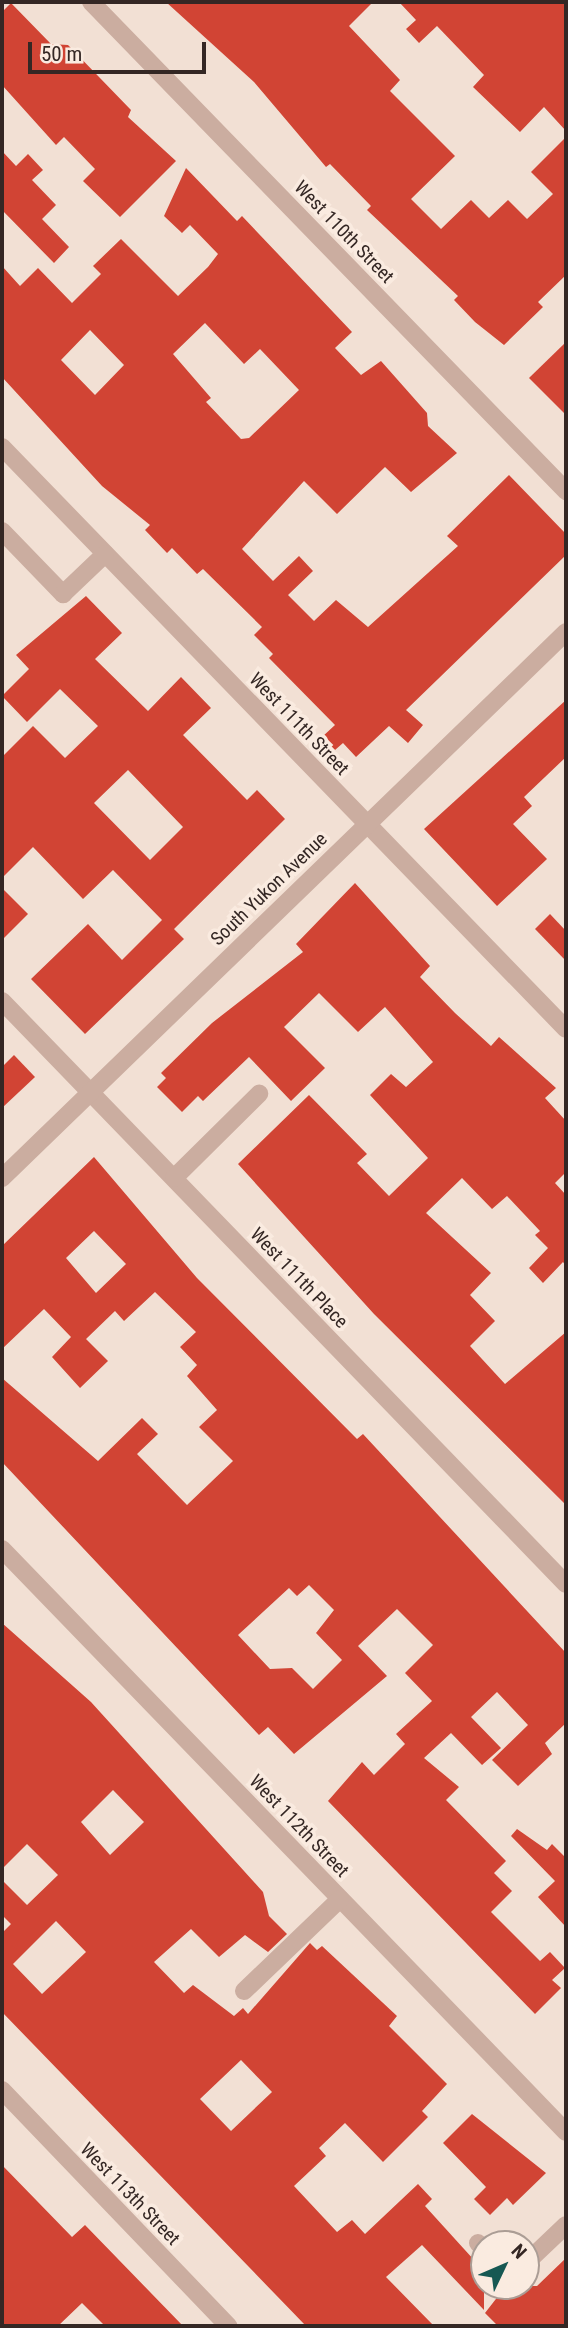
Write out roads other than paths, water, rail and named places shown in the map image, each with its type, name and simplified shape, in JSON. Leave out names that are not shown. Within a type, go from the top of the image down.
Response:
[{"type":"street","name":"West 110th Street","points":[[92,2],[566,491]]},
{"type":"street","name":"West 111th Street","points":[[2,447],[566,1029]]},
{"type":"street","points":[[2,531],[63,594],[105,554]]},
{"type":"street","name":"South Yukon Avenue","points":[[2,1178],[566,632]]},
{"type":"street","name":"West 111th Place","points":[[2,1001],[566,1584]]},
{"type":"street","points":[[174,1178],[259,1094]]},
{"type":"street","name":"West 112th Street","points":[[2,1549],[566,2132]]},
{"type":"street","points":[[244,1991],[340,1899]]},
{"type":"street","name":"West 113th Street","points":[[2,2090],[228,2326]]},
{"type":"street","points":[[540,2250],[566,2225]]}]
